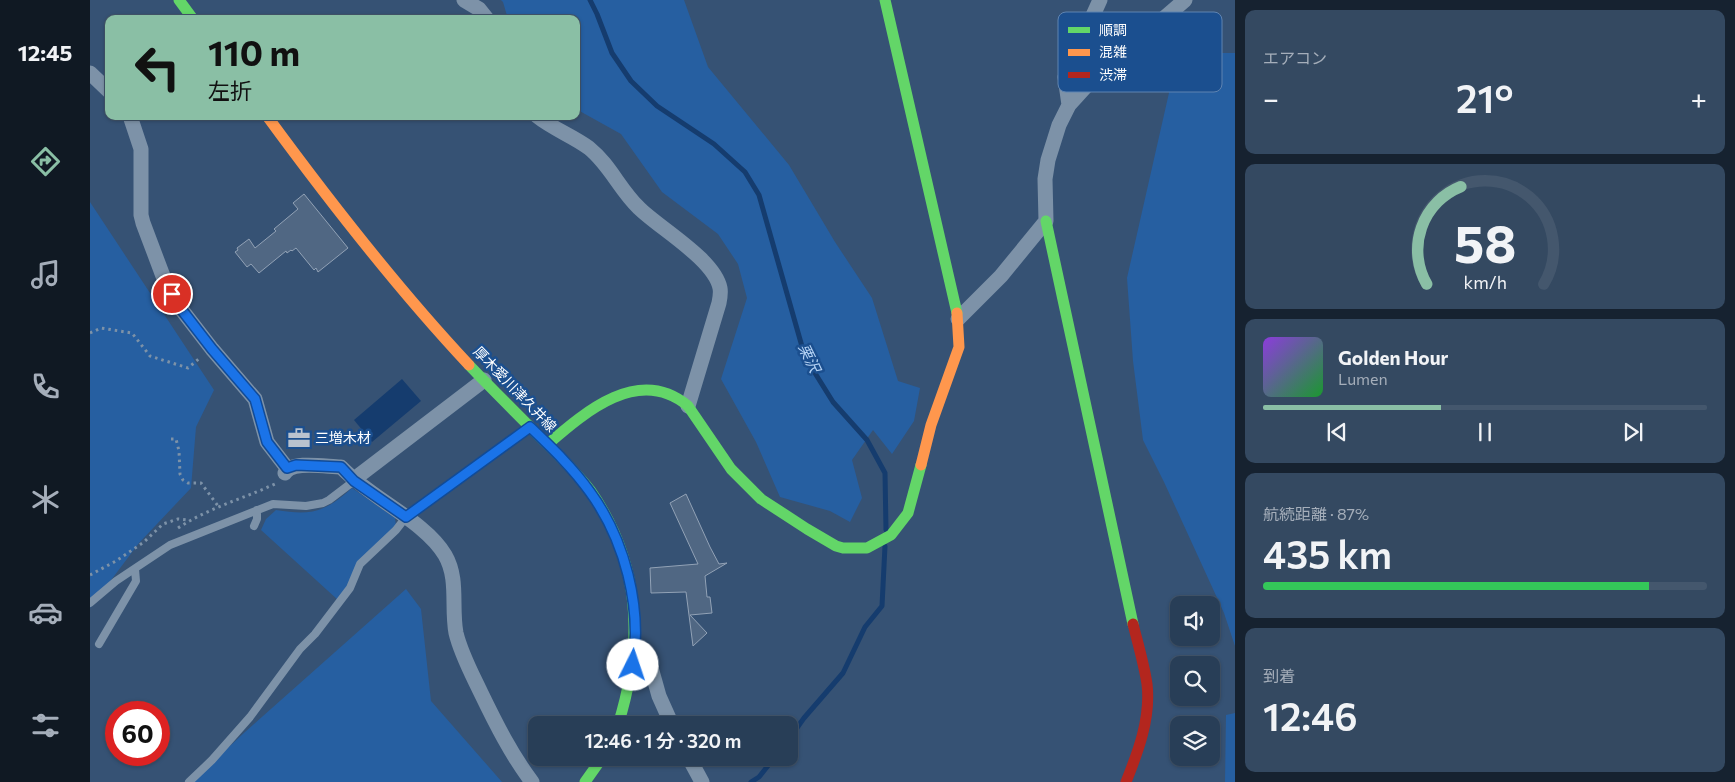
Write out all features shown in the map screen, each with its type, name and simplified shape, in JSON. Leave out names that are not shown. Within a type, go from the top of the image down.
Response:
[{"type":"street","points":[[179,0],[190,15]]},
{"type":"street","points":[[464,0],[479,9],[484,15]]},
{"type":"street","points":[[548,444],[594,406],[611,397],[636,391],[665,392],[682,400],[688,406],[731,469],[761,499],[825,540],[842,548],[867,548],[891,535],[908,512],[913,500],[921,459],[931,425],[959,347],[958,319],[885,0]]},
{"type":"street","points":[[1095,12],[1100,0]]},
{"type":"street","points":[[1171,12],[1185,0]]},
{"type":"street","points":[[90,73],[105,87]]},
{"type":"street","points":[[1067,92],[1069,105]]},
{"type":"street","points":[[1081,92],[1069,105],[1059,125],[1048,160],[1045,179],[1046,221],[1147,686],[1143,734],[1126,782]]},
{"type":"street","points":[[131,120],[141,149],[141,215],[143,223],[166,284],[178,305],[212,349],[255,399],[267,442],[286,471],[296,465],[341,467],[354,480],[406,517],[434,541],[445,556],[454,583],[454,622],[460,647],[500,732],[532,782]]},
{"type":"street","name":"厚木愛川津久井線","points":[[270,120],[382,265],[432,324],[568,465],[591,492],[617,541],[625,564],[634,609],[635,655],[628,692],[621,716]]},
{"type":"street","points":[[544,120],[582,143],[601,158],[637,207],[687,246],[717,279],[720,287],[719,303],[688,406]]},
{"type":"street","points":[[958,319],[1001,276],[1046,221]]},
{"type":"street","points":[[354,480],[484,380]]},
{"type":"street","points":[[635,655],[650,664],[659,696],[668,716]]},
{"type":"street","points":[[585,782],[596,766]]},
{"type":"street","points":[[693,766],[702,782]]},
{"type":"lane","points":[[189,782],[212,760],[250,717],[300,649],[315,634],[350,588],[360,564],[396,530],[406,517],[530,427]]},
{"type":"lane","points":[[90,604],[116,581],[170,546],[273,504],[306,506],[323,503],[354,480]]},
{"type":"lane","points":[[254,526],[257,519],[257,510]]},
{"type":"lane","points":[[99,644],[136,581],[135,569]]},
{"type":"path","points":[[90,333],[101,328],[132,333],[150,356],[188,368],[212,349]]},
{"type":"path","points":[[171,438],[176,439],[179,451],[180,474],[183,480],[188,483],[201,483],[218,506]]},
{"type":"path","points":[[170,546],[166,540],[170,534],[190,520],[218,506],[261,491],[280,481],[286,471]]},
{"type":"path","points":[[90,575],[116,561],[144,542],[162,524],[178,518],[190,520]]},
{"type":"shaded area","points":[[501,0],[684,0],[708,67],[789,165],[835,242],[872,298],[898,381],[920,388],[914,421],[892,454],[873,430],[852,460],[862,498],[850,522],[830,511],[780,497],[756,442],[721,379],[747,298],[738,264],[718,234],[662,192],[621,134],[580,111],[580,15],[507,15]]},
{"type":"shaded area","points":[[1222,53],[1235,53],[1235,646],[1220,604],[1220,596],[1216,596],[1143,440],[1133,361],[1127,278],[1169,92],[1222,92]]},
{"type":"shaded area","points":[[90,202],[214,390],[196,427],[191,488],[139,543],[90,608]]},
{"type":"shaded area","points":[[402,379],[421,401],[372,442],[354,420]]},
{"type":"shaded area","points":[[352,488],[395,518],[396,526],[359,563],[348,588],[338,600],[261,530],[266,519],[276,510],[309,512],[317,510],[334,502]]},
{"type":"shaded area","points":[[406,589],[421,609],[431,701],[502,782],[191,782],[245,732]]},
{"type":"shaded area","points":[[1235,713],[1235,782],[1225,782],[1226,715]]},
{"type":"building","points":[[304,194],[348,248],[318,272],[316,268],[314,270],[296,248],[287,253],[286,251],[259,273],[251,264],[247,267],[235,252],[238,250],[237,248],[249,239],[255,248],[276,231],[274,229],[298,209],[293,203]]},
{"type":"building","points":[[686,494],[719,564],[727,563],[705,576],[707,597],[710,597],[712,613],[690,615],[707,633],[693,646],[686,592],[651,593],[650,568],[698,564],[670,503]]},
{"type":"waterway","name":"栗沢","points":[[590,0],[612,53],[631,81],[657,106],[714,144],[745,172],[759,195],[805,357],[833,402],[867,440],[885,473],[886,530]]},
{"type":"waterway","name":"栗沢","points":[[798,726],[843,673],[865,627],[882,606],[885,546]]},
{"type":"waterway","name":"栗沢","points":[[751,782],[759,777],[768,766]]},
{"type":"traffic: fast","points":[[179,0],[190,15]]},
{"type":"traffic: fast","points":[[885,0],[957,313]]},
{"type":"traffic: fast","points":[[1046,221],[1133,624]]},
{"type":"traffic: fast","points":[[469,365],[590,490],[607,518],[620,546],[633,604],[634,633],[632,664],[620,716]]},
{"type":"traffic: fast","points":[[548,444],[596,407],[614,398],[632,392],[651,390],[669,395],[688,406],[731,469],[761,499],[807,529],[843,548],[867,548],[891,535],[908,513],[921,465]]},
{"type":"traffic: fast","points":[[585,782],[596,766]]},
{"type":"traffic: slow","points":[[270,120],[364,243],[469,365]]},
{"type":"traffic: slow","points":[[921,465],[931,425],[959,347],[957,313]]},
{"type":"traffic: jam","points":[[1126,782],[1142,734],[1148,697],[1144,669],[1133,624]]},
{"type":"place","name":"三増木材","points":[[299,438]]},
{"type":"route","points":[[172,294],[178,305],[212,349],[255,399],[267,442],[287,468],[296,465],[341,467],[354,481],[406,517],[530,427],[568,465],[591,492],[617,541],[625,564],[634,609],[635,655],[633,665]]}]
